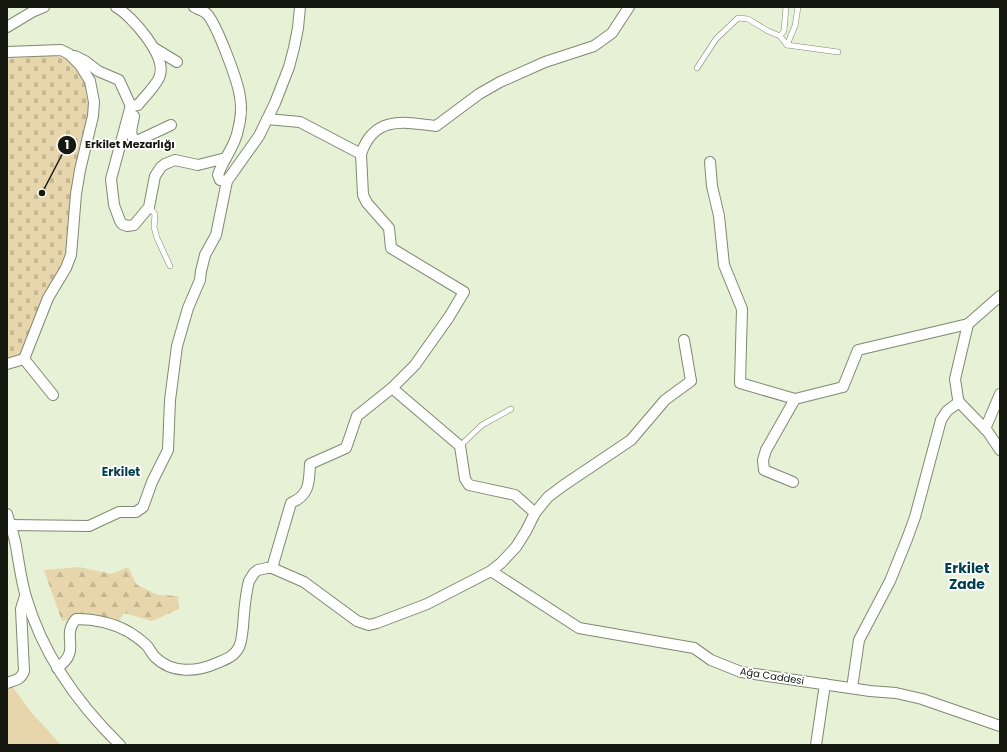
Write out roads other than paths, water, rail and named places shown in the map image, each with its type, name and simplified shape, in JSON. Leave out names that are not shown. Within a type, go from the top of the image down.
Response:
[{"type":"street","points":[[7,27],[32,12],[44,7]]},
{"type":"street","points":[[117,7],[125,7]]},
{"type":"street","points":[[117,7],[143,32],[154,48],[161,68],[159,80],[134,106],[111,179],[112,196],[120,221],[124,226],[134,225],[149,207],[156,176],[165,164],[175,160],[198,165],[226,158]]},
{"type":"street","points":[[194,7],[205,12],[213,23],[239,88],[241,110],[238,130],[235,141],[218,175],[220,180],[227,181]]},
{"type":"street","points":[[10,525],[89,526],[119,512],[136,512],[143,507],[152,482],[168,450],[170,400],[177,346],[188,308],[200,280],[205,255],[216,235],[227,181],[249,151],[275,103],[289,67],[296,38],[300,7]]},
{"type":"street","points":[[272,568],[291,503],[304,495],[308,486],[310,464],[346,448],[356,416],[392,388],[415,365],[449,318],[464,292],[391,248],[389,228],[366,203],[363,195],[361,154],[366,142],[370,136],[380,128],[392,123],[405,122],[436,126],[479,94],[500,82],[545,62],[594,46],[612,33],[629,7]]},
{"type":"street","points":[[154,48],[177,62]]},
{"type":"street","points":[[7,52],[61,50],[86,61],[105,74],[118,80],[134,106],[131,136],[134,140],[140,141],[171,125]]},
{"type":"street","points":[[24,359],[48,298],[66,268],[71,255],[76,194],[94,109],[94,95],[90,81],[77,60],[69,54]]},
{"type":"street","points":[[267,119],[300,122],[361,154]]},
{"type":"street","points":[[710,162],[712,186],[719,216],[724,265],[742,309],[740,383],[795,399],[843,387],[858,350],[968,324],[1000,296]]},
{"type":"street","points":[[968,324],[955,379],[959,402],[984,429],[1000,450]]},
{"type":"street","points":[[57,668],[66,661],[70,652],[72,643],[70,631],[73,622],[76,619],[102,621],[129,632],[147,646],[156,657],[173,668],[194,669],[208,666],[226,659],[234,654],[241,642],[248,581],[258,570],[272,568],[304,582],[357,621],[369,625],[426,604],[491,571],[516,547],[535,513],[548,497],[631,440],[665,400],[691,381],[684,340]]},
{"type":"street","points":[[7,364],[24,359]]},
{"type":"street","points":[[24,359],[53,395]]},
{"type":"street","points":[[392,388],[460,446],[465,479],[469,485],[515,495],[535,513]]},
{"type":"street","points":[[984,429],[1000,394]]},
{"type":"street","points":[[793,482],[764,470],[764,460],[768,446],[795,399]]},
{"type":"street","points":[[852,688],[859,640],[890,581],[907,539],[915,517],[941,420],[947,411],[959,402]]},
{"type":"street","points":[[7,514],[16,545],[25,596],[37,630],[57,668],[77,697],[102,728],[120,745]]},
{"type":"street","name":"Ağa Caddesi","points":[[491,571],[579,628],[694,648],[721,665],[741,672],[922,699],[1000,726]]},
{"type":"street","points":[[7,683],[21,677],[24,671],[21,609],[25,596]]},
{"type":"street","points":[[816,745],[825,684]]},
{"type":"street","points":[[102,728],[112,745]]},
{"type":"lane","points":[[780,36],[784,31],[786,7]]},
{"type":"lane","points":[[787,45],[795,26],[798,7]]},
{"type":"lane","points":[[697,68],[716,39],[738,18],[748,19],[768,32],[780,36],[787,45],[838,52]]},
{"type":"lane","points":[[149,207],[155,214],[154,227],[157,238],[170,266]]},
{"type":"lane","points":[[460,446],[482,425],[511,409]]},
{"type":"place","name":"Erkilet Mezarlığı","points":[[42,193]]},
{"type":"district","name":"Erkilet","points":[[121,471]]},
{"type":"district","name":"Erkilet Zade","points":[[967,576]]}]
